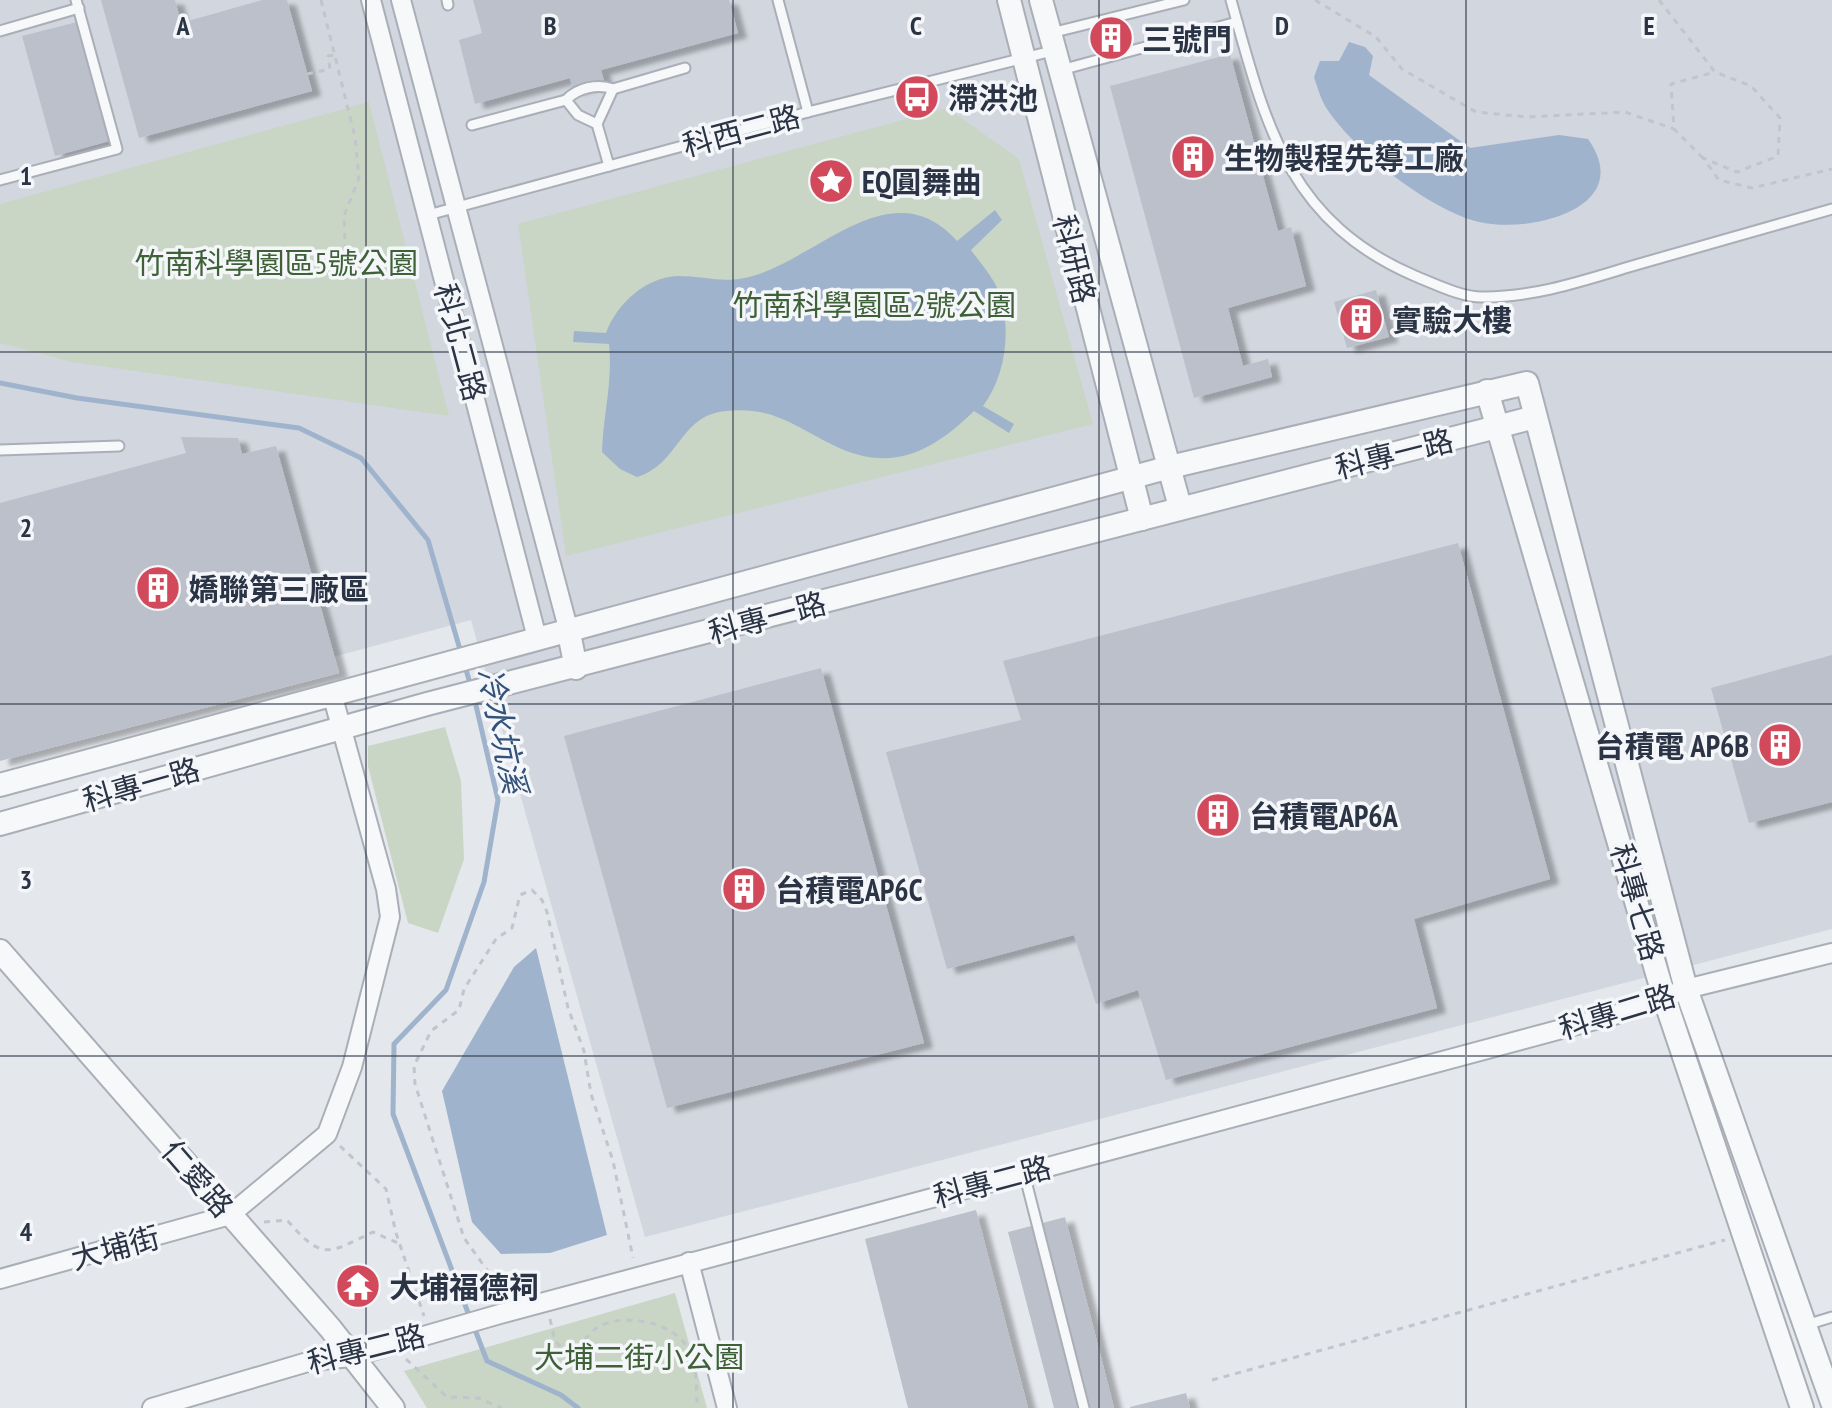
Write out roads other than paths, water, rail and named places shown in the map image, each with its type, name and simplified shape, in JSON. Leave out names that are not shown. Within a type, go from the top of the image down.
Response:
[{"type":"street","name":"科北二路","points":[[371,0],[537,638]]},
{"type":"street","name":"科北二路","points":[[401,0],[568,628]]},
{"type":"street","name":"科研路","points":[[1009,0],[1142,519]]},
{"type":"street","name":"科研路","points":[[1041,0],[1180,507]]},
{"type":"street","name":"科專一路","points":[[0,785],[568,628],[1170,467],[1527,383]]},
{"type":"street","name":"科專七路","points":[[1527,383],[1686,989],[1832,1402]]},
{"type":"street","name":"科專七路","points":[[1487,391],[1664,997],[1802,1408]]},
{"type":"street","name":"科專一路","points":[[0,824],[427,704],[576,668],[1180,507],[1535,417]]},
{"type":"street","points":[[568,628],[576,668]]},
{"type":"street","points":[[537,638],[546,675]]},
{"type":"street","points":[[230,1215],[327,1134],[352,1067],[390,917],[386,889],[332,694]]},
{"type":"street","name":"仁愛路","points":[[0,951],[393,1408]]},
{"type":"street","name":"科專二路","points":[[152,1408],[192,1402],[311,1361],[351,1357],[438,1331],[498,1305],[689,1262],[1614,1015],[1686,989],[1832,953]]},
{"type":"street","name":"大埔街","points":[[0,1279],[230,1215]]},
{"type":"street","points":[[689,1262],[727,1408]]},
{"type":"lane","points":[[778,0],[808,112]]},
{"type":"lane","points":[[1056,51],[1184,0]]},
{"type":"lane","points":[[1231,0],[1256,94],[1281,149],[1312,204],[1382,261],[1435,284],[1481,298],[1542,292],[1832,209]]},
{"type":"lane","points":[[0,31],[78,4],[117,149],[0,180]]},
{"type":"lane","points":[[1056,51],[1237,22]]},
{"type":"lane","name":"科西二路","points":[[428,215],[808,112],[1056,51]]},
{"type":"lane","points":[[472,125],[566,100],[573,92],[603,85],[613,89],[685,68]]},
{"type":"lane","points":[[609,166],[597,124],[613,89]]},
{"type":"lane","points":[[566,100],[578,115],[597,124]]},
{"type":"lane","points":[[0,450],[119,446]]},
{"type":"lane","points":[[1024,1173],[1084,1408]]},
{"type":"lane","points":[[1806,1325],[1832,1317]]},
{"type":"water","points":[[1349,42],[1365,47],[1373,56],[1369,75],[1470,148],[1559,135],[1588,139],[1600,163],[1599,183],[1589,199],[1571,211],[1525,224],[1479,222],[1438,205],[1393,176],[1372,158],[1353,141],[1325,106],[1314,77],[1320,61],[1339,61]]},
{"type":"water","points":[[995,210],[1002,220],[971,250],[999,291],[1006,326],[1001,368],[983,406],[1014,424],[1009,433],[974,411],[926,447],[892,458],[874,458],[854,454],[770,415],[742,410],[710,414],[698,421],[662,462],[637,477],[620,469],[602,452],[610,372],[609,344],[573,342],[574,331],[606,333],[624,303],[643,287],[654,281],[678,276],[726,280],[756,275],[781,265],[832,236],[883,215],[908,213],[933,221],[957,241]]},
{"type":"water","points":[[536,948],[607,1235],[550,1253],[501,1254],[472,1222],[442,1091],[514,967]]},
{"type":"waterway","name":"冷水坑溪","points":[[0,383],[77,398],[299,428],[361,458],[428,540],[461,653]]},
{"type":"waterway","name":"冷水坑溪","points":[[465,666],[471,687]]},
{"type":"waterway","name":"冷水坑溪","points":[[470,1318],[393,1114],[394,1044],[446,990],[484,882],[498,800],[474,697]]},
{"type":"waterway","name":"冷水坑溪","points":[[474,1327],[487,1361],[561,1395],[578,1408]]},
{"type":"place","name":"三號門","points":[[1111,38]]},
{"type":"place","name":"滯洪池","points":[[917,97]]},
{"type":"place","name":"生物製程先導工廠","points":[[1193,157]]},
{"type":"place","name":"EQ圓舞曲","points":[[831,181]]},
{"type":"place","name":"實驗大樓","points":[[1361,319]]},
{"type":"place","name":"嬌聯第三廠區","points":[[158,588]]},
{"type":"place","name":"台積電 AP6B","points":[[1780,745]]},
{"type":"place","name":"台積電AP6A","points":[[1218,815]]},
{"type":"place","name":"台積電AP6C","points":[[744,889]]},
{"type":"place","name":"大埔福德祠","points":[[358,1286]]},
{"type":"park label","name":"竹南科學園區5號公園","points":[[276,262]]},
{"type":"park label","name":"竹南科學園區2號公園","points":[[874,304]]},
{"type":"park label","name":"大埔二街小公園","points":[[639,1356]]}]
